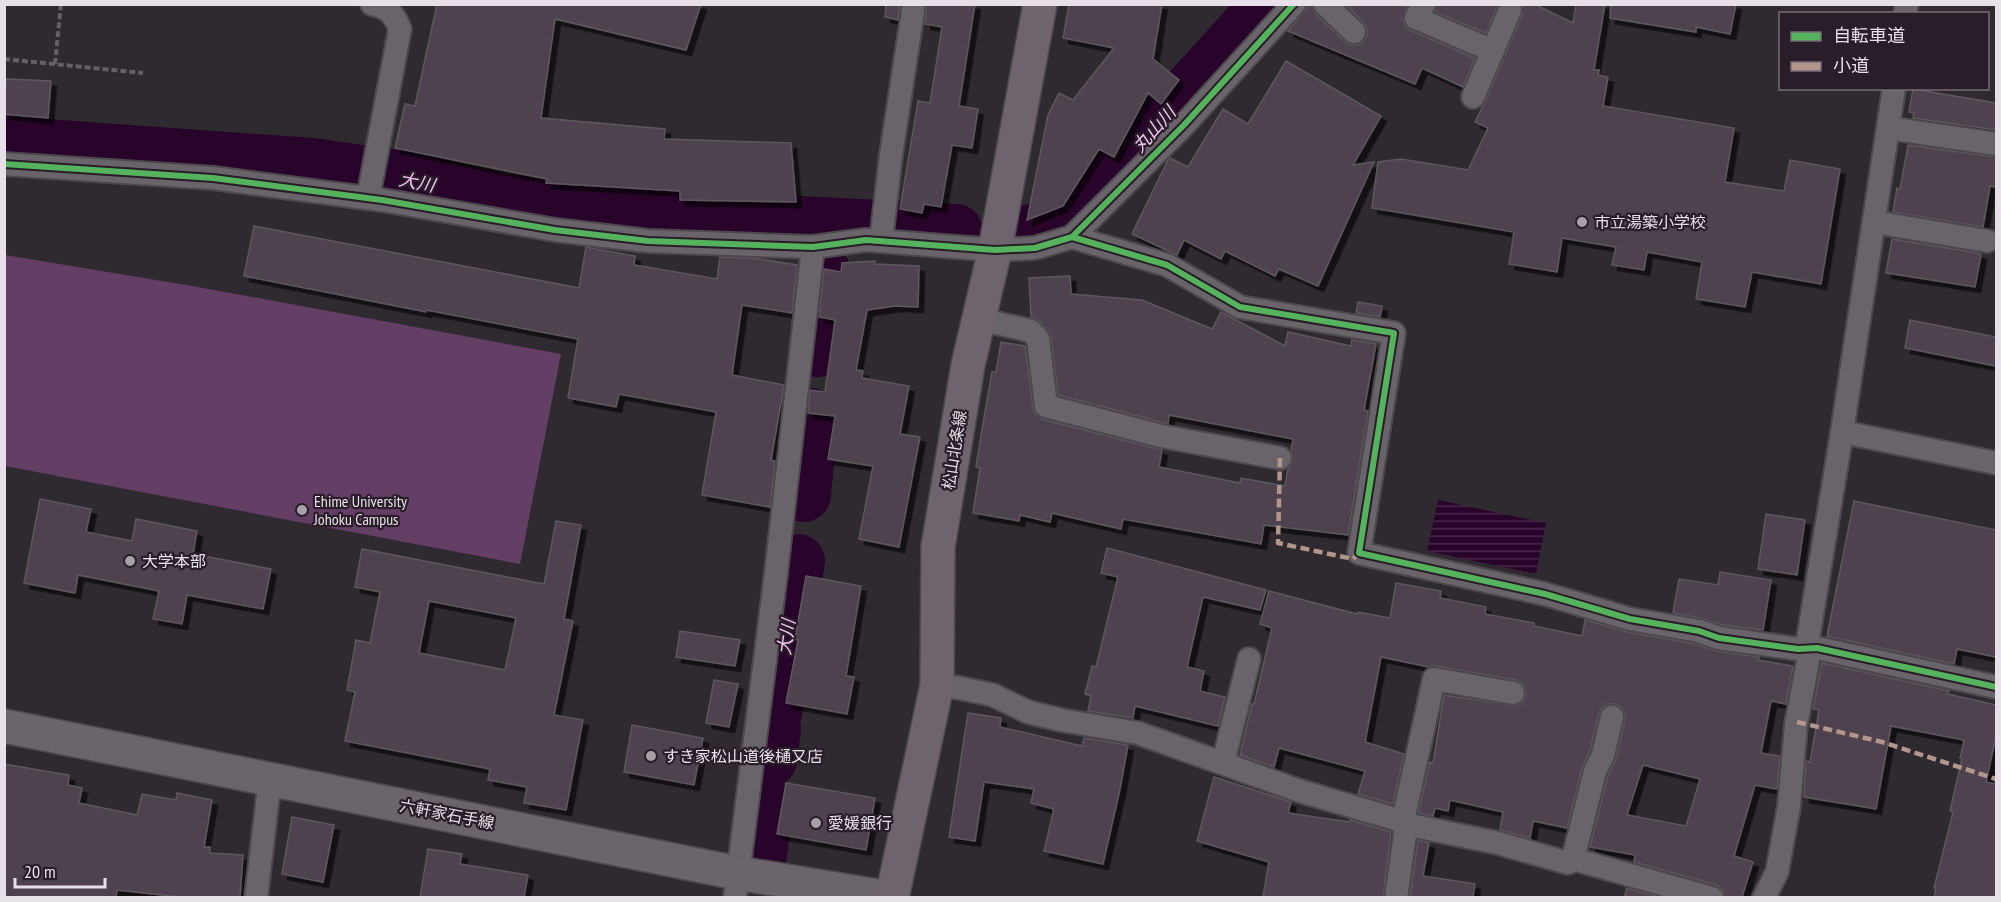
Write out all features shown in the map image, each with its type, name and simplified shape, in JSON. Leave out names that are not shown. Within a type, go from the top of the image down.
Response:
[{"type":"main road","name":"松山北条線","points":[[891,897],[937,685],[938,547],[968,365],[995,250],[1040,4]]},
{"type":"main road","name":"六軒家石手線","points":[[4,726],[270,779],[736,885],[891,897]]},
{"type":"street","points":[[368,197],[400,30],[394,15],[381,6],[372,4]]},
{"type":"street","points":[[882,232],[914,4]]},
{"type":"street","points":[[4,164],[213,178],[368,197],[555,230],[648,241],[813,247],[866,240],[882,232],[995,250],[1035,248],[1072,237],[1184,125],[1294,4]]},
{"type":"street","points":[[1325,4],[1354,32]]},
{"type":"street","points":[[1424,4],[1416,18],[1493,51]]},
{"type":"street","points":[[1473,97],[1510,10]]},
{"type":"street","points":[[1772,896],[1789,806],[1796,725],[1808,661],[1809,627],[1842,432],[1894,90]]},
{"type":"street","points":[[1888,128],[1996,144]]},
{"type":"street","points":[[1874,222],[1987,241]]},
{"type":"street","points":[[1072,237],[1167,265],[1240,307],[1394,333],[1359,553],[1545,594],[1630,619],[1699,631],[1719,638],[1808,649],[1817,648],[1996,687]]},
{"type":"street","points":[[736,885],[776,573],[813,247]]},
{"type":"street","points":[[979,319],[1031,331],[1038,339],[1046,406],[1161,436],[1280,459]]},
{"type":"street","points":[[1842,432],[1996,463]]},
{"type":"street","points":[[1223,763],[1249,659]]},
{"type":"street","points":[[1396,897],[1404,816],[1434,680],[1513,693]]},
{"type":"street","points":[[937,685],[993,695],[1028,712],[1138,733],[1300,791],[1405,824],[1498,843],[1568,863],[1573,859],[1595,771],[1603,755],[1612,717]]},
{"type":"street","points":[[256,897],[270,779]]},
{"type":"street","points":[[1573,859],[1712,897]]},
{"type":"path","points":[[56,64],[61,4]]},
{"type":"path","points":[[4,60],[143,73]]},
{"type":"shaded area","points":[[5,255],[198,287],[561,354],[520,564],[5,466]]},
{"type":"shaded area","points":[[1438,500],[1546,523],[1536,574],[1427,551]]},
{"type":"building","points":[[437,4],[701,4],[686,50],[555,19],[541,118],[665,129],[664,139],[791,143],[796,202],[680,200],[680,191],[546,183],[547,179],[395,148],[405,104],[415,106]]},
{"type":"building","points":[[886,4],[900,4],[898,20],[885,17]]},
{"type":"building","points":[[927,4],[975,4],[959,106],[978,109],[972,148],[952,145],[941,207],[924,204],[922,213],[900,209],[918,101],[930,103],[942,27],[925,24]]},
{"type":"building","points":[[1069,4],[1162,4],[1153,59],[1179,80],[1161,104],[1148,93],[1114,157],[1099,149],[1063,206],[1027,220],[1048,115],[1059,93],[1073,100],[1114,48],[1063,38]]},
{"type":"building","points":[[1310,4],[1316,14],[1345,42],[1358,45],[1367,36],[1367,29],[1345,4],[1408,4],[1403,19],[1405,26],[1475,58],[1463,87],[1422,68],[1415,84],[1288,31]]},
{"type":"building","points":[[1437,4],[1498,4],[1486,33],[1435,12]]},
{"type":"building","points":[[1522,4],[1534,4],[1573,23],[1576,4],[1605,4],[1594,70],[1599,70],[1598,75],[1608,77],[1603,106],[1734,128],[1725,182],[1784,191],[1790,160],[1840,169],[1821,284],[1752,272],[1745,307],[1696,299],[1702,262],[1647,252],[1644,270],[1612,265],[1616,247],[1562,238],[1557,272],[1509,264],[1514,232],[1372,208],[1378,162],[1401,159],[1468,170],[1488,128],[1475,122],[1522,15]]},
{"type":"building","points":[[1611,4],[1736,4],[1730,34],[1696,27],[1696,32],[1610,18]]},
{"type":"building","points":[[1286,61],[1381,116],[1353,165],[1374,162],[1318,286],[1279,269],[1275,276],[1225,251],[1221,259],[1184,240],[1177,255],[1132,234],[1168,160],[1170,158],[1188,167],[1223,109],[1248,124]]},
{"type":"building","points":[[6,79],[51,81],[48,118],[4,114]]},
{"type":"building","points":[[1913,90],[1996,103],[1996,130],[1913,118],[1914,113],[1909,112]]},
{"type":"building","points":[[1908,145],[1996,157],[1996,187],[1990,186],[1983,227],[1893,212],[1897,188],[1900,189]]},
{"type":"building","points":[[254,226],[579,288],[586,247],[635,256],[634,265],[717,279],[720,257],[753,258],[797,265],[792,313],[742,305],[732,375],[784,385],[771,460],[775,461],[770,507],[702,495],[716,412],[619,394],[616,407],[568,398],[578,339],[244,276]]},
{"type":"building","points":[[1892,239],[1978,253],[1981,255],[1975,287],[1886,273]]},
{"type":"building","points":[[875,261],[875,264],[919,266],[918,307],[895,306],[867,310],[856,370],[863,371],[862,378],[909,386],[900,434],[920,437],[899,547],[859,539],[873,466],[828,459],[835,416],[808,413],[810,390],[825,392],[835,320],[819,317],[824,269],[841,272],[842,263]]},
{"type":"building","points":[[1070,276],[1071,294],[1142,300],[1212,329],[1221,312],[1285,346],[1288,332],[1351,346],[1352,340],[1376,344],[1364,410],[1368,411],[1348,535],[1264,525],[1261,544],[1123,519],[1121,529],[1052,513],[1050,522],[1020,515],[1019,521],[973,513],[980,468],[976,467],[981,435],[992,372],[996,372],[1001,342],[1025,346],[1033,408],[1035,414],[1042,419],[1162,450],[1159,467],[1240,483],[1241,478],[1285,486],[1288,469],[1293,460],[1291,451],[1293,439],[1169,415],[1168,424],[1058,395],[1051,337],[1041,322],[1031,317],[1029,278]]},
{"type":"building","points":[[1358,302],[1382,306],[1380,317],[1356,313]]},
{"type":"building","points":[[1910,320],[1996,337],[1996,366],[1905,348]]},
{"type":"building","name":"大学本部","points":[[40,499],[91,509],[86,532],[132,541],[136,519],[197,531],[193,554],[271,569],[263,609],[187,595],[182,624],[153,619],[159,591],[78,575],[75,593],[24,583]]},
{"type":"building","points":[[1854,501],[1996,530],[1996,657],[1957,649],[1954,664],[1827,636]]},
{"type":"building","points":[[1766,514],[1805,520],[1797,575],[1758,569]]},
{"type":"building","points":[[556,521],[581,525],[564,619],[573,621],[554,715],[583,720],[566,810],[524,803],[527,787],[488,780],[490,769],[345,741],[355,692],[347,690],[356,640],[370,643],[380,592],[355,587],[362,549],[544,584]],"holes":[[[429,601],[516,618],[505,670],[419,653]]]},
{"type":"building","points":[[1107,548],[1266,590],[1260,610],[1203,597],[1187,667],[1204,671],[1200,691],[1225,697],[1218,726],[1135,706],[1133,718],[1088,711],[1091,696],[1085,694],[1092,666],[1096,667],[1118,577],[1101,573]]},
{"type":"building","points":[[1720,572],[1771,580],[1763,630],[1722,625],[1701,618],[1673,613],[1679,579],[1718,585]]},
{"type":"building","points":[[806,576],[861,586],[846,676],[854,677],[847,714],[786,703],[798,640],[795,639]]},
{"type":"building","points":[[1396,583],[1441,591],[1440,598],[1486,607],[1485,614],[1534,623],[1534,626],[1582,636],[1585,620],[1628,632],[1696,644],[1717,651],[1759,657],[1758,660],[1793,666],[1786,704],[1771,701],[1761,753],[1780,756],[1777,789],[1755,785],[1734,856],[1753,862],[1742,897],[1725,897],[1722,889],[1716,885],[1634,862],[1635,855],[1590,847],[1625,720],[1625,713],[1616,704],[1608,704],[1599,713],[1567,828],[1533,821],[1530,838],[1500,830],[1503,812],[1450,800],[1448,811],[1435,808],[1433,816],[1418,813],[1430,762],[1433,763],[1444,695],[1517,706],[1523,702],[1526,695],[1522,683],[1515,680],[1381,657],[1365,742],[1404,754],[1393,804],[1358,794],[1365,771],[1279,748],[1274,767],[1240,755],[1272,628],[1260,624],[1269,591],[1357,614],[1358,612],[1390,618]],"holes":[[[1643,765],[1700,779],[1686,826],[1627,815]]]},
{"type":"building","points":[[680,631],[740,640],[735,666],[676,657]]},
{"type":"building","points":[[1822,663],[1949,691],[1948,694],[1996,705],[1996,736],[1986,782],[1996,784],[1996,897],[1934,897],[1936,888],[1934,888],[1953,812],[1950,811],[1964,740],[1891,726],[1876,809],[1804,797],[1806,761],[1810,762],[1819,710],[1813,709]]},
{"type":"building","points":[[714,680],[738,684],[729,727],[706,723]]},
{"type":"building","points":[[968,713],[1001,718],[1000,727],[1082,746],[1084,738],[1128,745],[1103,864],[1044,851],[1054,809],[1031,803],[1034,789],[984,782],[975,841],[949,837]]},
{"type":"building","points":[[632,725],[703,738],[694,785],[624,772]]},
{"type":"building","points":[[4,764],[69,775],[68,785],[82,788],[79,803],[137,815],[142,794],[176,800],[177,793],[212,800],[204,847],[210,847],[210,853],[243,855],[240,897],[181,897],[117,890],[116,897],[4,897]]},
{"type":"building","points":[[1214,777],[1291,802],[1288,813],[1349,822],[1350,820],[1391,832],[1383,897],[1263,897],[1269,862],[1197,841]]},
{"type":"building","points":[[786,783],[875,798],[866,850],[777,834]]},
{"type":"building","points":[[292,817],[334,825],[323,882],[282,874]]},
{"type":"building","points":[[1418,840],[1429,843],[1423,876],[1475,884],[1473,897],[1410,897]]},
{"type":"building","points":[[428,849],[462,854],[460,864],[528,875],[524,897],[420,897]]},
{"type":"building","points":[[1627,888],[1660,897],[1624,897]]},
{"type":"waterway","name":"丸山川","points":[[1025,232],[1051,228],[1105,183],[1268,4]]},
{"type":"waterway","name":"大川","points":[[4,143],[312,165],[411,179],[504,201],[609,213],[956,231]]},
{"type":"waterway","name":"大川","points":[[817,350],[824,272]]},
{"type":"waterway","name":"大川","points":[[808,449],[811,415]]},
{"type":"waterway","name":"大川","points":[[804,495],[807,463]]},
{"type":"waterway","name":"大川","points":[[775,713],[798,561]]},
{"type":"waterway","name":"大川","points":[[770,760],[774,729]]},
{"type":"waterway","name":"大川","points":[[760,855],[766,804]]},
{"type":"marked path","points":[[1280,458],[1278,543],[1353,559],[1359,553]]},
{"type":"marked path","points":[[1797,722],[1882,742],[1996,779]]},
{"type":"cycle path","points":[[4,164],[213,178],[382,200],[555,230],[648,241],[813,247],[866,240],[995,250],[1035,248],[1072,237],[1184,125],[1294,4]]},
{"type":"cycle path","points":[[1072,237],[1167,265],[1240,307],[1394,333],[1359,553],[1545,594],[1630,619],[1699,631],[1719,638],[1798,649],[1817,648],[1996,687]]},
{"type":"place","name":"市立湯築小学校","points":[[1582,222]]},
{"type":"place","name":"Ehime University Johoku Campus","points":[[302,510]]},
{"type":"place","name":"大学本部","points":[[130,561]]},
{"type":"place","name":"すき家松山道後樋又店","points":[[651,756]]},
{"type":"place","name":"愛媛銀行","points":[[816,823]]}]
